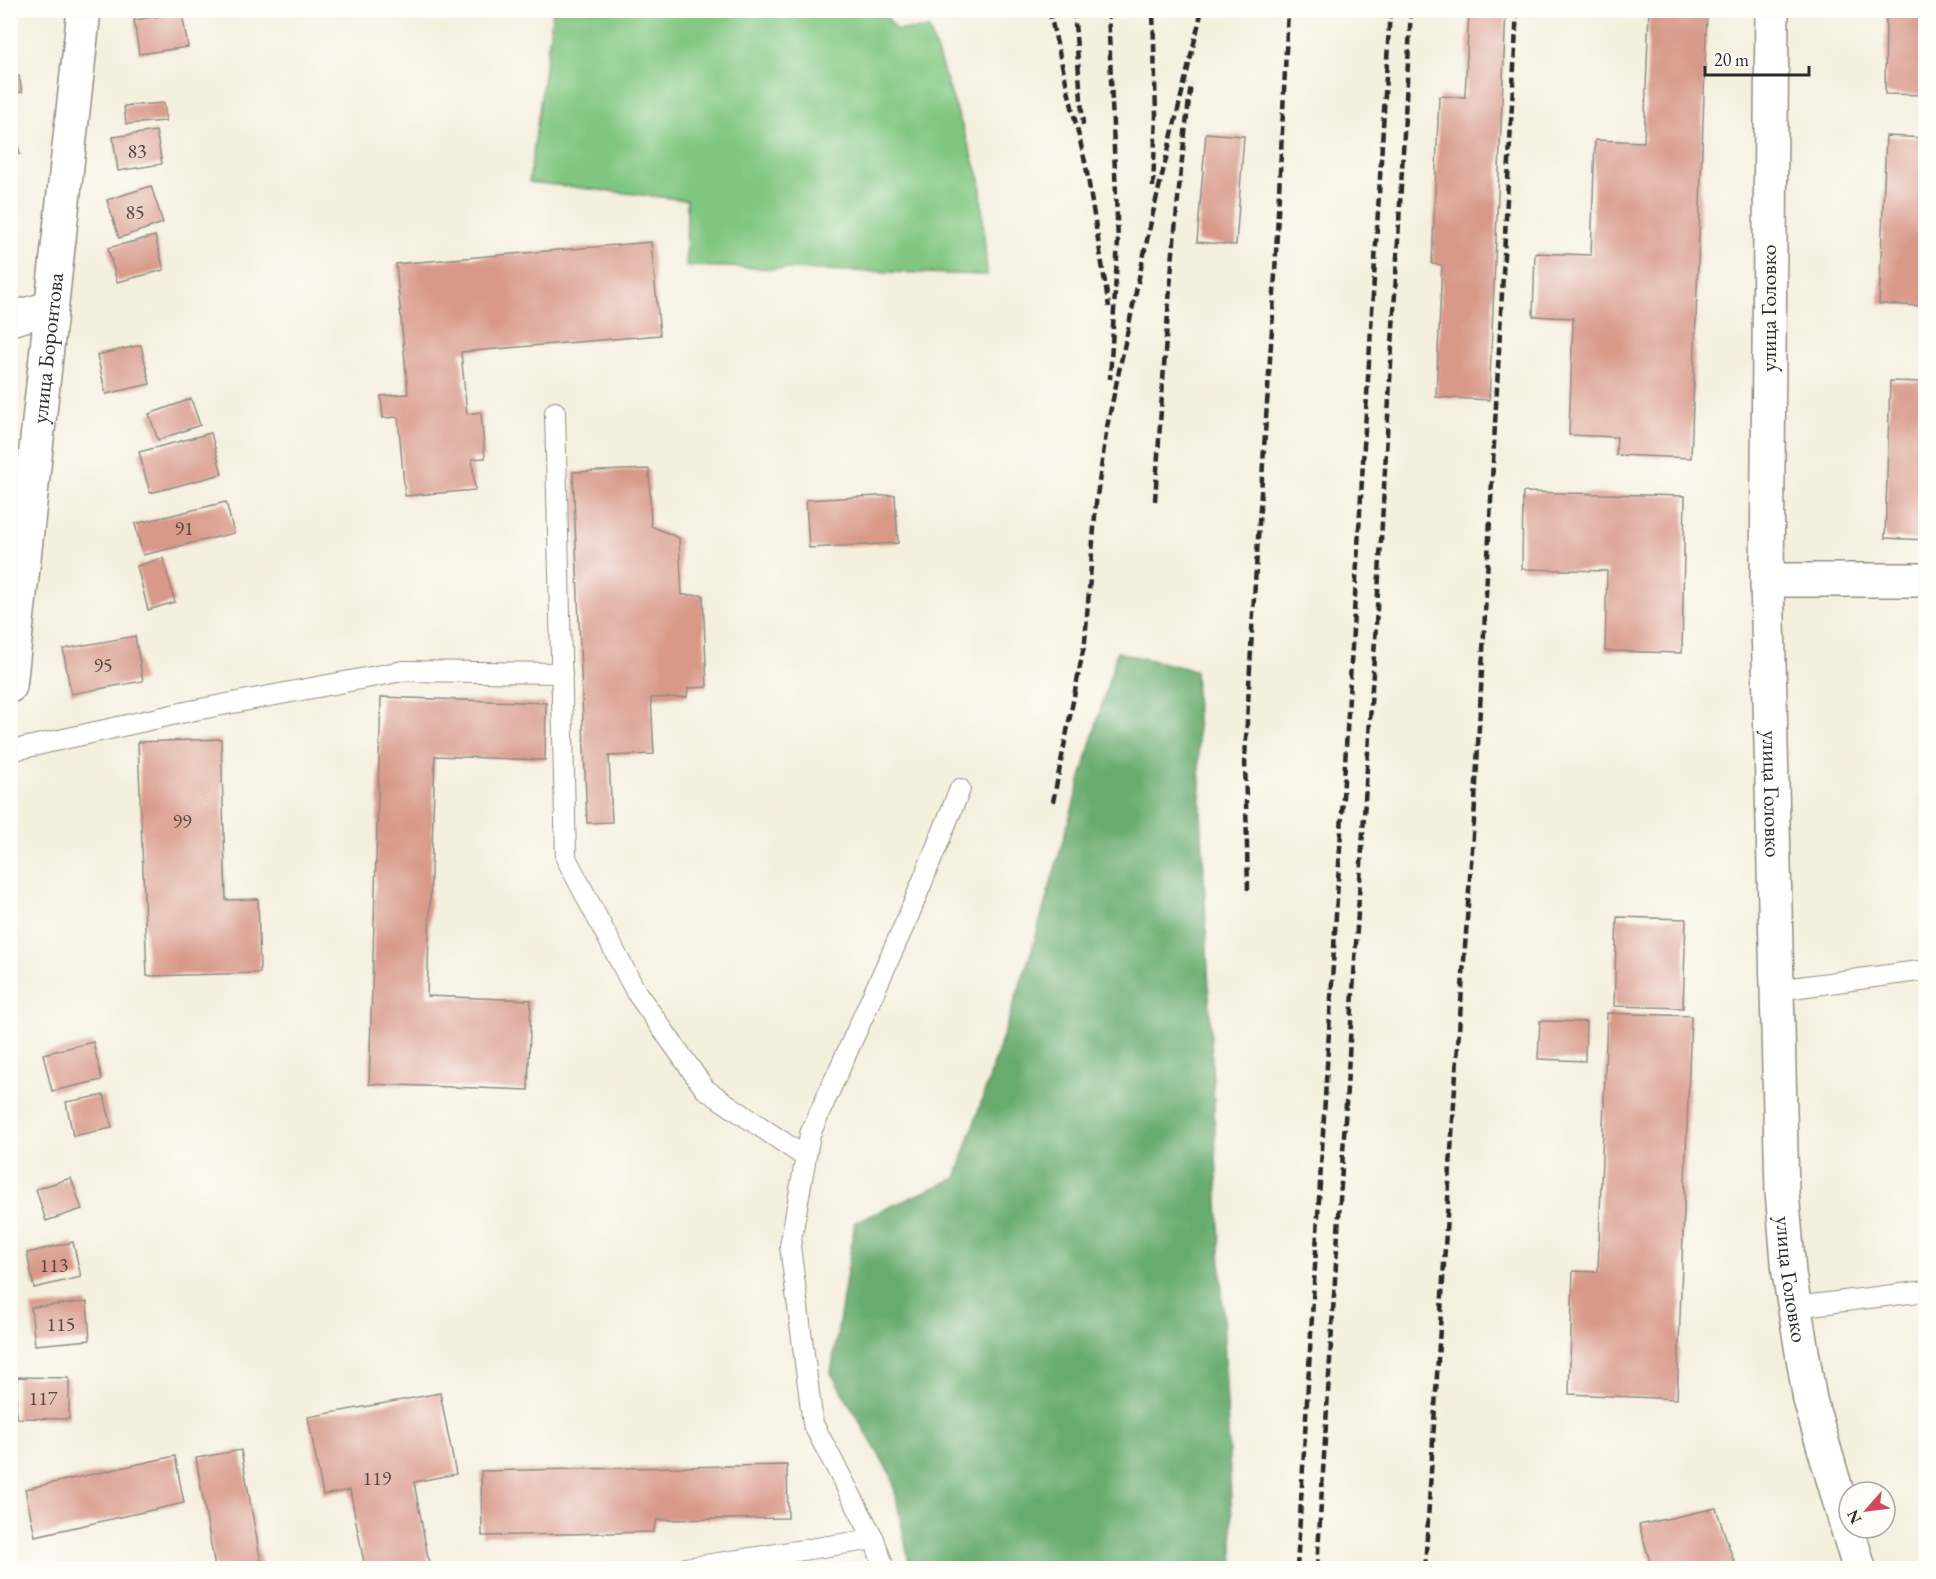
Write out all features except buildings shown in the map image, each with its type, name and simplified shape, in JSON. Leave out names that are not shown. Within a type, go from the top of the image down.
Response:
[{"type":"main road","name":"улица Боронтова","points":[[10,686],[84,10]]},
{"type":"main road","name":"улица Головко","points":[[1772,10],[1767,580],[1782,1192],[1789,1273],[1810,1400],[1859,1569]]},
{"type":"main road","points":[[10,319],[50,308]]},
{"type":"main road","points":[[1767,580],[1926,580]]},
{"type":"lane","points":[[555,412],[566,858],[636,992],[705,1089],[805,1157]]},
{"type":"lane","points":[[10,751],[190,711],[403,671],[562,673]]},
{"type":"lane","points":[[884,1569],[874,1539],[813,1424],[790,1246],[810,1134],[908,917],[960,789]]},
{"type":"lane","points":[[1777,990],[1926,970]]},
{"type":"lane","points":[[1795,1307],[1926,1291]]},
{"type":"lane","points":[[686,1569],[874,1539]]},
{"type":"green space","points":[[553,11],[883,11],[896,30],[929,29],[980,179],[987,275],[686,266],[687,200],[529,182]]},
{"type":"green space","points":[[1117,652],[1195,670],[1234,1568],[910,1568],[892,1477],[831,1373],[855,1222],[956,1178],[1032,949]]},
{"type":"railway","points":[[1049,10],[1086,166],[1109,307]]},
{"type":"railway","points":[[1074,10],[1083,125]]},
{"type":"railway","points":[[1108,10],[1118,241],[1110,379]]},
{"type":"railway","points":[[1153,10],[1156,115],[1153,187]]},
{"type":"railway","points":[[1053,802],[1085,641],[1096,503],[1107,427],[1152,217],[1202,10]]},
{"type":"railway","points":[[1248,890],[1245,758],[1273,314],[1288,10]]},
{"type":"railway","points":[[1297,1568],[1390,10]]},
{"type":"railway","points":[[1317,1568],[1379,576],[1411,10]]},
{"type":"railway","points":[[1425,1568],[1474,821],[1517,10]]},
{"type":"railway","points":[[1155,501],[1174,240],[1191,84]]}]
